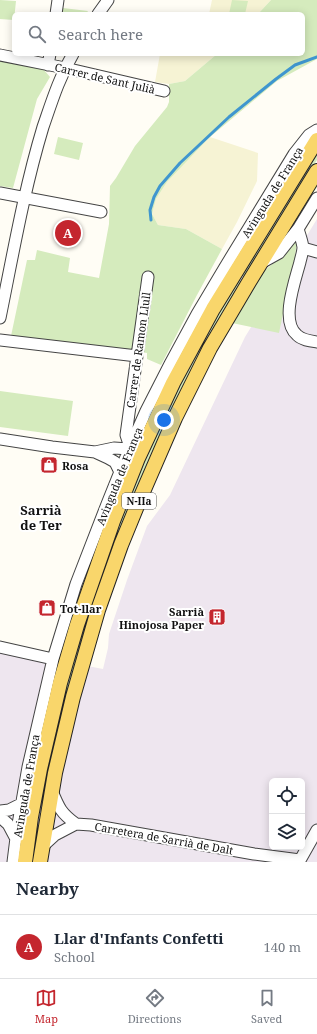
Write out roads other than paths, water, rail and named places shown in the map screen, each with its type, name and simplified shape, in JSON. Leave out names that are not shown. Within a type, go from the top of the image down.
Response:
[{"type":"main road","name":"Avinguda de França","points":[[25,862],[31,817],[40,769],[60,683],[77,625],[113,521],[138,458],[174,383],[213,309],[317,140]]},
{"type":"main road","name":"N-IIa","points":[[40,862],[55,773],[73,697],[98,610],[138,501],[175,418],[210,348],[317,171]]},
{"type":"street","points":[[56,12],[58,0]]},
{"type":"street","points":[[99,12],[108,0]]},
{"type":"street","name":"Carrer de Sant Julià","points":[[0,55],[49,60],[65,68],[164,91]]},
{"type":"street","points":[[0,318],[24,197],[54,92],[72,56]]},
{"type":"street","name":"Avinguda de França","points":[[13,862],[28,767],[53,658],[76,584],[129,448],[171,362],[201,308],[294,154],[309,135],[317,130]]},
{"type":"street","points":[[0,193],[101,212]]},
{"type":"street","points":[[260,264],[279,253],[298,229],[317,198]]},
{"type":"street","points":[[298,229],[303,248],[292,295],[289,315],[290,324],[293,331],[298,336],[305,340],[317,342]]},
{"type":"street","points":[[303,248],[317,252]]},
{"type":"street","name":"Carrer de Ramon Llull","points":[[129,448],[126,435],[148,277]]},
{"type":"street","points":[[0,340],[136,356]]},
{"type":"street","points":[[0,440],[95,452],[115,462],[120,472]]},
{"type":"street","points":[[95,452],[114,448],[129,448]]},
{"type":"street","points":[[0,647],[53,658]]},
{"type":"street","points":[[43,846],[55,835],[76,824],[65,816],[58,806],[52,791]]},
{"type":"street","points":[[0,811],[9,810],[21,804]]},
{"type":"street","points":[[0,817],[9,825],[16,839]]},
{"type":"street","name":"Carretera de Sarrià de Dalt","points":[[76,824],[92,825],[299,861]]},
{"type":"street","points":[[299,861],[317,830]]},
{"type":"waterway","points":[[151,220],[150,210],[154,197],[160,186],[180,163],[229,117],[276,79],[295,65],[317,57]]},
{"type":"place","name":"Llar d'Infants Confetti","points":[[68,233]]},
{"type":"place","name":"Rosa","points":[[49,465]]},
{"type":"place","name":"Tot-llar","points":[[47,608]]},
{"type":"place","name":"Sarrià Hinojosa Paper","points":[[217,617]]},
{"type":"district","name":"Sarrià de Ter","points":[[41,518]]}]
